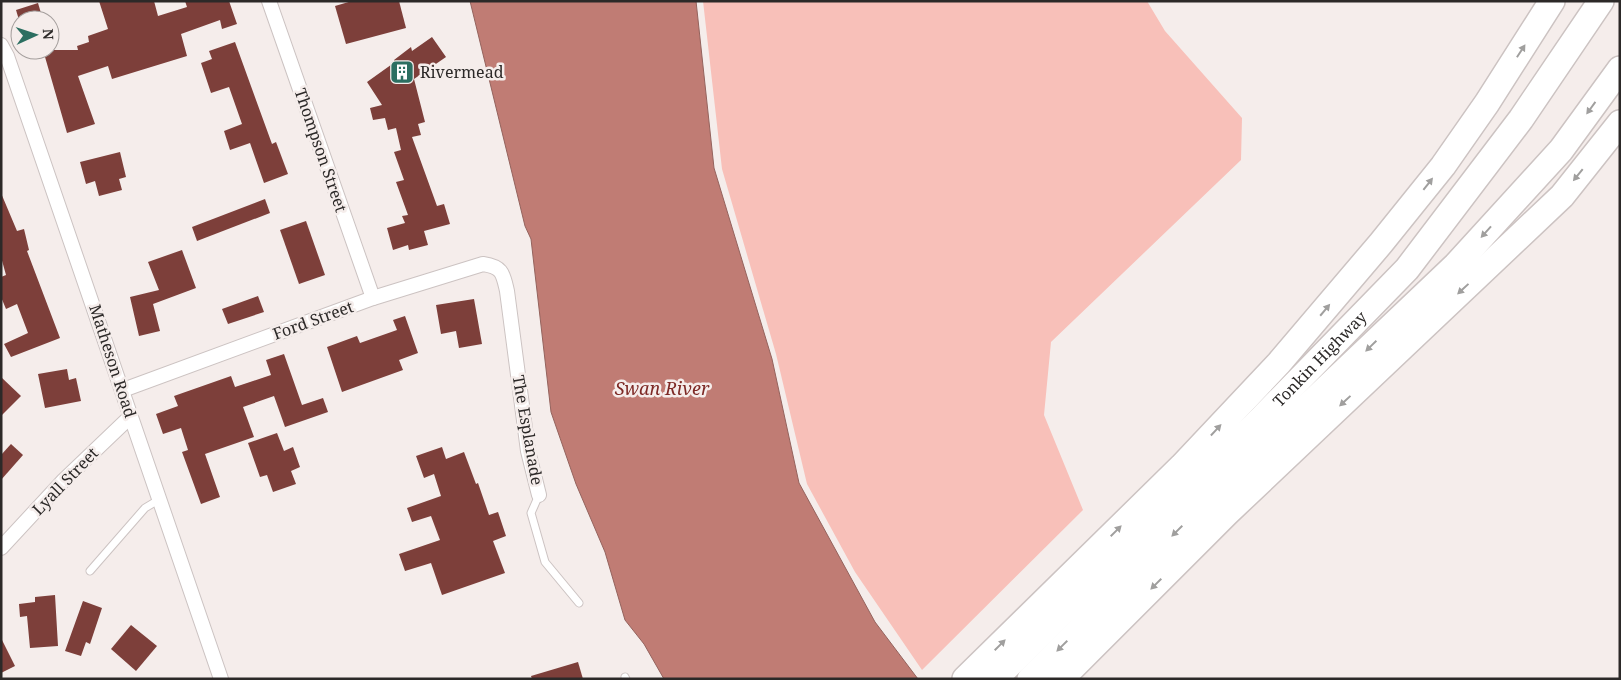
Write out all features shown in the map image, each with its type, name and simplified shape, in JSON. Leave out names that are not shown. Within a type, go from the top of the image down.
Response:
[{"type":"highway","name":"Tonkin Highway","points":[[965,679],[1182,466],[1279,363],[1443,166],[1487,103],[1552,1]]},
{"type":"highway","name":"Tonkin Highway","points":[[995,679],[1196,480],[1253,427],[1407,269],[1521,119],[1601,1]]},
{"type":"highway","name":"Tonkin Highway","points":[[1030,679],[1212,497],[1456,265],[1561,150],[1620,69]]},
{"type":"highway","points":[[1061,679],[1227,512],[1562,196],[1620,123]]},
{"type":"street","name":"Thompson Street","points":[[269,1],[373,298]]},
{"type":"street","name":"Matheson Road","points":[[1,45],[7,56],[123,390],[221,679]]},
{"type":"street","name":"Ford Street","points":[[123,390],[373,298],[483,264],[494,266],[502,273]]},
{"type":"street","name":"The Esplanade","points":[[502,273],[507,291],[528,451],[539,495]]},
{"type":"street","name":"Lyall Street","points":[[1,548],[64,480],[131,416]]},
{"type":"lane","name":"The Esplanade","points":[[539,495],[530,513],[545,562],[579,603]]},
{"type":"lane","points":[[90,571],[145,508],[160,499]]},
{"type":"shaded area","points":[[703,1],[1147,1],[1165,31],[1242,118],[1241,160],[1051,342],[1044,415],[1083,510],[922,670],[855,572],[807,484],[776,354],[722,169]]},
{"type":"water","name":"Swan River","points":[[470,1],[696,1],[714,168],[772,359],[799,483],[875,622],[918,679],[664,679],[644,644],[625,620],[605,552],[576,484],[551,412],[531,239],[525,226]]},
{"type":"building","points":[[99,1],[154,1],[158,16],[187,7],[185,1],[229,1],[237,24],[222,29],[220,20],[181,34],[187,56],[112,79],[108,66],[78,76],[95,124],[67,133],[46,60],[60,60],[60,50],[78,50],[77,46],[89,42],[88,36],[108,29]]},
{"type":"building","points":[[352,1],[399,1],[406,28],[346,44],[335,6]]},
{"type":"building","points":[[38,3],[40,10],[16,10]]},
{"type":"building","points":[[432,37],[446,57],[414,79],[425,122],[418,124],[421,135],[412,137],[437,206],[444,204],[450,224],[424,231],[428,245],[409,250],[408,245],[393,250],[387,228],[405,223],[402,216],[408,215],[396,182],[404,180],[394,152],[401,150],[396,128],[388,130],[385,118],[373,120],[370,108],[382,105],[367,82],[395,62],[394,60],[411,47],[412,51]]},
{"type":"building","points":[[235,42],[272,144],[276,142],[288,174],[264,183],[250,143],[230,150],[224,131],[242,124],[229,87],[211,93],[201,63],[212,59],[209,51]]},
{"type":"building","points":[[120,152],[126,177],[119,179],[122,190],[99,196],[95,181],[86,184],[80,162]]},
{"type":"building","points":[[1,193],[17,231],[24,229],[29,250],[27,251],[60,338],[11,357],[4,344],[28,333],[17,304],[6,309],[1,297],[1,277],[6,275],[1,257]]},
{"type":"building","points":[[265,199],[270,213],[197,241],[192,227]]},
{"type":"building","points":[[306,221],[325,275],[299,284],[280,230]]},
{"type":"building","points":[[182,250],[196,288],[153,304],[160,331],[139,336],[130,297],[159,290],[148,262]]},
{"type":"building","points":[[258,296],[264,312],[228,324],[222,309]]},
{"type":"building","points":[[474,299],[482,344],[459,348],[456,331],[441,334],[436,305]]},
{"type":"building","points":[[405,316],[418,353],[399,360],[403,370],[342,392],[327,347],[357,336],[360,343],[397,330],[393,320]]},
{"type":"building","points":[[284,354],[302,405],[323,398],[328,412],[285,427],[274,396],[243,407],[254,437],[205,454],[220,497],[201,504],[182,452],[188,450],[181,428],[163,434],[156,414],[178,406],[174,396],[231,376],[235,387],[271,375],[266,360]]},
{"type":"building","points":[[67,369],[69,380],[76,378],[81,401],[45,408],[38,374]]},
{"type":"building","points":[[1,377],[21,396],[1,416]]},
{"type":"building","points":[[277,433],[284,451],[293,447],[300,467],[291,471],[296,484],[273,492],[267,475],[260,477],[248,443]]},
{"type":"building","points":[[11,444],[23,455],[1,480],[1,455]]},
{"type":"building","points":[[442,447],[446,459],[464,452],[476,484],[478,483],[489,515],[498,512],[506,536],[493,541],[505,573],[442,595],[431,563],[405,571],[399,554],[440,540],[431,516],[412,522],[407,508],[441,496],[434,474],[424,478],[416,456]]},
{"type":"building","points":[[55,595],[58,646],[30,648],[27,616],[20,617],[19,604],[35,602],[35,597]]},
{"type":"building","points":[[83,601],[102,608],[90,644],[86,642],[81,656],[65,651]]},
{"type":"building","points":[[131,625],[157,646],[136,671],[111,649]]},
{"type":"building","points":[[1,638],[15,666],[1,673]]},
{"type":"building","points":[[578,662],[583,679],[532,679],[531,676]]},
{"type":"place","name":"Rivermead","points":[[402,72]]}]
